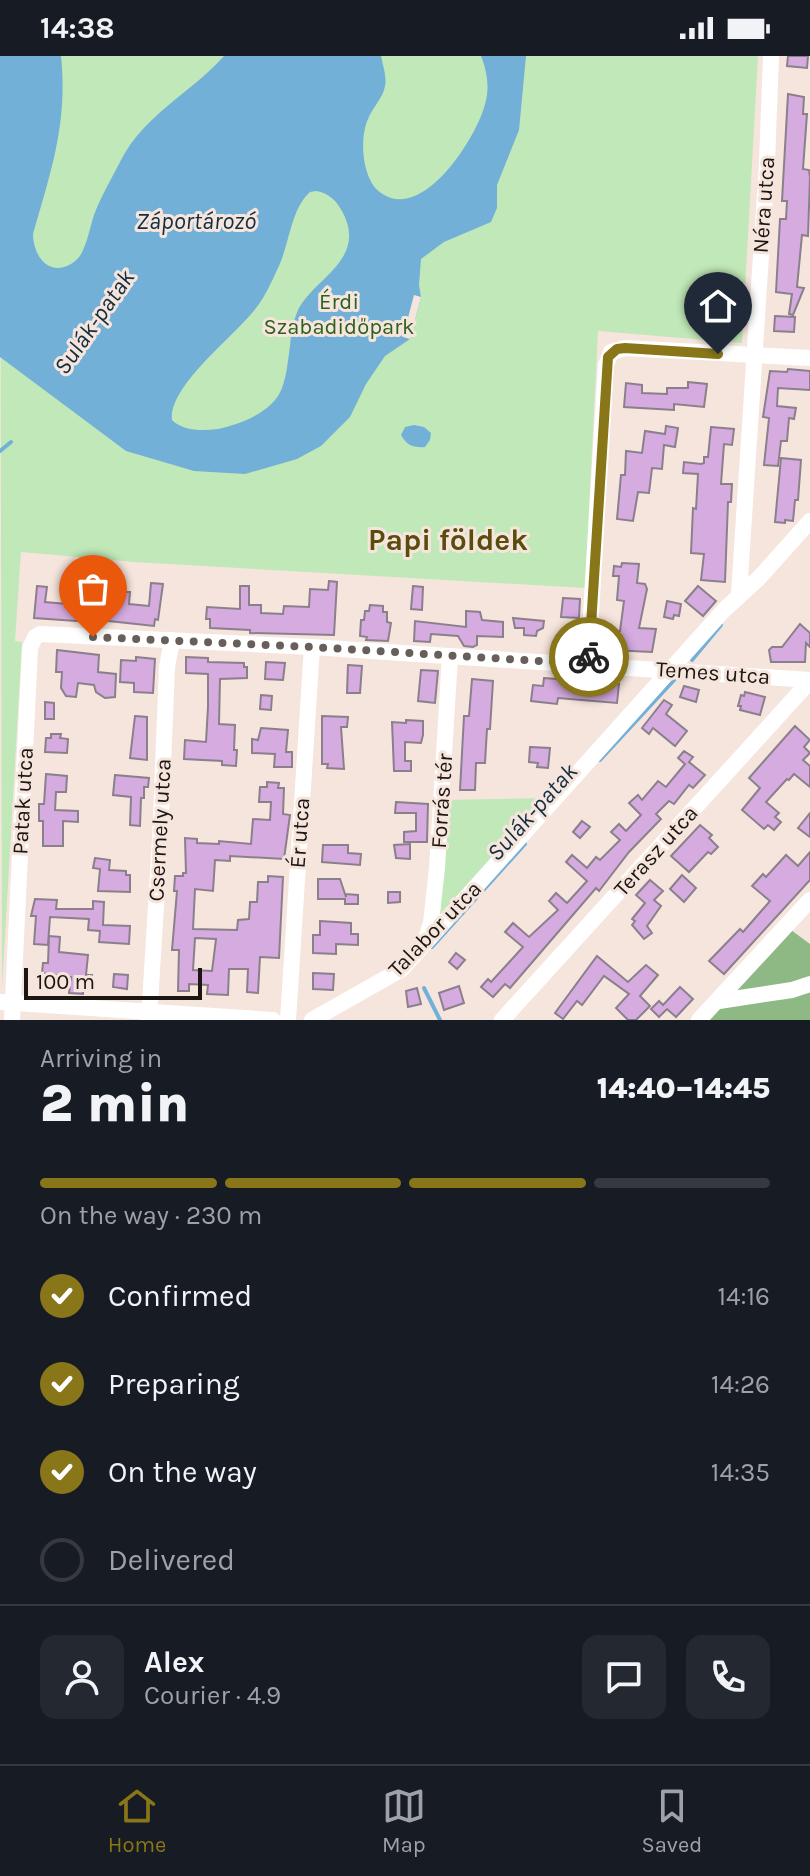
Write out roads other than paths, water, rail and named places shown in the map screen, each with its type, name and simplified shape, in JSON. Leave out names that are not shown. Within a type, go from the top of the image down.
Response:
[{"type":"street","name":"Néra utca","points":[[739,594],[771,56]]},
{"type":"street","points":[[588,664],[608,357],[617,349],[625,348],[810,358]]},
{"type":"street","name":"Talabor utca","points":[[312,1020],[340,1011],[402,969],[739,594],[759,578],[810,521]]},
{"type":"street","name":"Temes utca","points":[[40,634],[312,647],[810,680]]},
{"type":"street","name":"Patak utca","points":[[9,1008],[30,648],[40,634]]},
{"type":"street","name":"Csermely utca","points":[[150,1016],[167,667],[172,640]]},
{"type":"street","name":"Ér utca","points":[[288,1020],[312,647]]},
{"type":"street","name":"Forrás tér","points":[[424,944],[431,923],[437,868],[450,656]]},
{"type":"street","name":"Terasz utca","points":[[507,1018],[810,680]]},
{"type":"street","points":[[699,1020],[810,900]]},
{"type":"street","points":[[719,1001],[792,990],[810,984]]},
{"type":"street","points":[[9,1008],[273,1020]]},
{"type":"water","name":"Záportározó","points":[[0,56],[61,56],[60,125],[52,168],[33,234],[39,256],[55,268],[71,264],[81,254],[100,201],[131,144],[155,117],[224,56],[381,56],[385,86],[365,127],[364,159],[375,187],[397,199],[414,196],[430,187],[460,155],[485,104],[486,74],[481,56],[526,56],[519,130],[497,185],[497,208],[491,222],[444,242],[421,259],[421,297],[410,339],[385,356],[366,384],[350,417],[321,446],[297,459],[245,474],[194,471],[126,451],[0,357]],"holes":[[[316,191],[332,198],[343,213],[349,229],[348,243],[336,267],[298,310],[285,378],[278,396],[255,416],[227,427],[199,430],[176,424],[172,420],[174,406],[181,392],[205,361],[259,304],[281,260],[298,208],[310,192]]]},
{"type":"water","points":[[405,427],[424,427],[431,433],[425,447],[411,445],[401,435]]},
{"type":"waterway","name":"Sulák-patak","points":[[0,451],[11,442]]},
{"type":"waterway","name":"Sulák-patak","points":[[692,660],[721,625]]},
{"type":"waterway","name":"Sulák-patak","points":[[600,760],[676,678]]},
{"type":"waterway","name":"Sulák-patak","points":[[432,947],[525,844]]},
{"type":"waterway","name":"Sulák-patak","points":[[424,988],[440,1020]]},
{"type":"district","name":"Papi földek","points":[[448,540]]},
{"type":"park label","name":"Érdi Szabadidőpark","points":[[339,314]]}]
